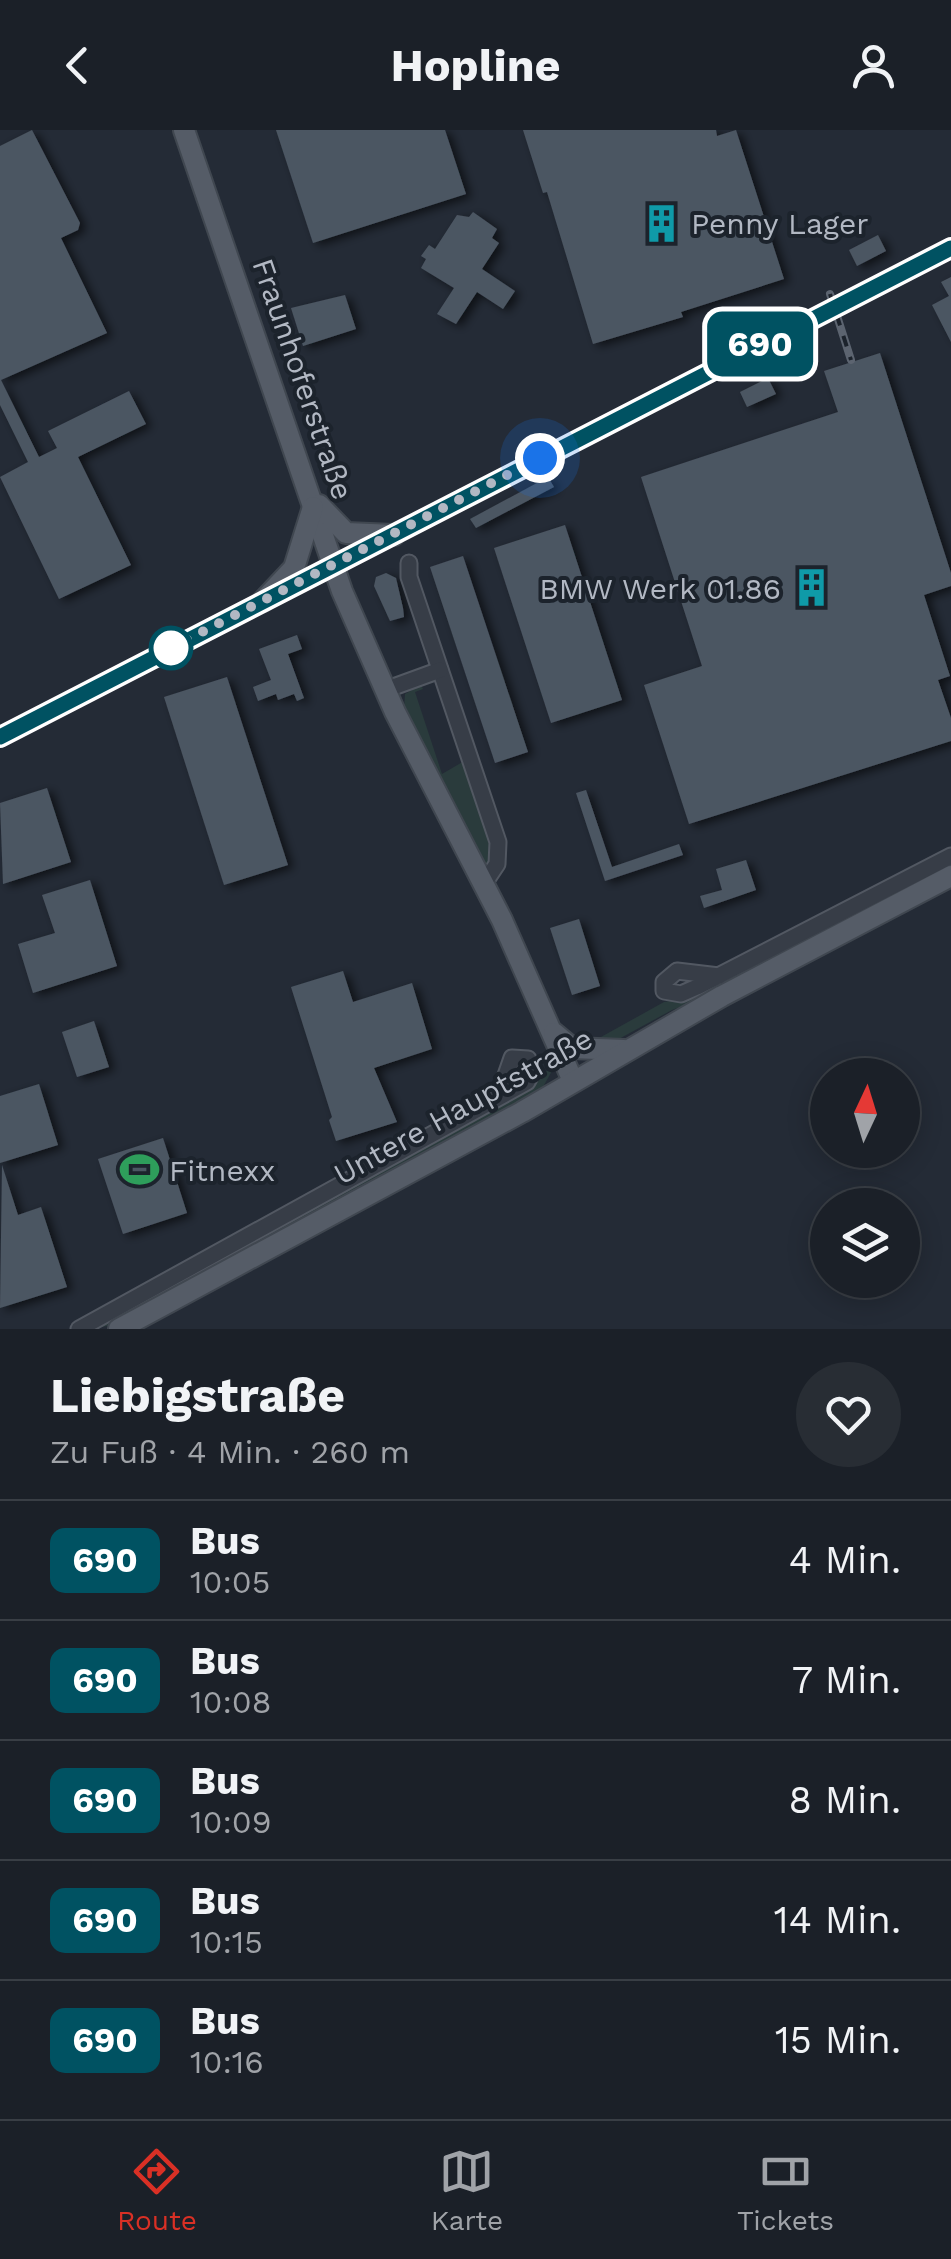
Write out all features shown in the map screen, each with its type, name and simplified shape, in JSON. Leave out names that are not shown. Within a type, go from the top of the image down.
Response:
[{"type":"main road","name":"Fraunhoferstraße","points":[[186,136],[332,564],[385,690],[485,882],[573,1081]]},
{"type":"main road","points":[[310,495],[346,533],[394,535]]},
{"type":"main road","points":[[263,601],[294,568],[310,495]]},
{"type":"main road","name":"Untere Hauptstraße","points":[[118,1329],[836,935],[951,876]]},
{"type":"main road","points":[[550,1028],[572,1048],[626,1050]]},
{"type":"street","points":[[0,737],[951,248]]},
{"type":"street","points":[[409,563],[498,842],[497,864],[485,882]]},
{"type":"street","points":[[385,690],[440,670]]},
{"type":"street","points":[[719,976],[951,856]]},
{"type":"street","points":[[79,1329],[498,1098]]},
{"type":"shaded area","points":[[421,685],[423,689],[415,692],[442,774],[466,760],[492,845],[487,868],[404,709],[405,694]]},
{"type":"shaded area","points":[[951,862],[951,870],[716,994],[672,1010],[606,1046],[592,1042],[664,1002],[693,997]]},
{"type":"shaded area","points":[[553,1069],[543,1087],[507,1109],[113,1325],[90,1329],[534,1084],[539,1073]]},
{"type":"building","points":[[32,130],[80,223],[78,230],[61,238],[107,333],[1,380],[39,457],[57,448],[48,431],[129,391],[146,424],[78,457],[131,565],[59,599],[0,477],[28,462],[0,405],[0,146]]},
{"type":"building","points":[[276,130],[445,130],[466,194],[313,243]]},
{"type":"building","name":"Penny Lager","points":[[523,130],[716,130],[717,136],[736,130],[784,279],[681,312],[683,317],[593,344],[547,192],[543,193]]},
{"type":"building","points":[[473,212],[497,229],[492,238],[499,243],[482,269],[515,291],[503,309],[477,292],[456,324],[437,314],[454,288],[421,268],[426,259],[421,256],[429,245],[435,249],[457,215],[469,217]]},
{"type":"building","points":[[878,235],[886,251],[857,266],[849,250]]},
{"type":"building","points":[[951,277],[951,342],[932,305],[949,296],[941,282]]},
{"type":"building","points":[[345,295],[356,329],[303,346],[291,308]]},
{"type":"building","name":"BMW Werk 01.86","points":[[880,353],[951,573],[951,586],[924,595],[950,676],[938,680],[951,718],[951,741],[689,824],[644,685],[702,666],[641,477],[838,412],[824,371]]},
{"type":"building","points":[[768,378],[776,394],[747,407],[740,392]]},
{"type":"building","points":[[548,477],[554,487],[476,528],[470,519]]},
{"type":"building","points":[[565,525],[622,700],[551,723],[494,548]]},
{"type":"building","points":[[463,556],[528,752],[495,763],[430,567]]},
{"type":"building","points":[[386,573],[396,578],[404,617],[390,621],[374,586],[376,577]]},
{"type":"building","points":[[297,635],[302,649],[288,654],[304,698],[297,701],[294,694],[278,700],[276,694],[258,701],[253,687],[271,680],[259,649]]},
{"type":"building","points":[[227,677],[288,865],[224,885],[164,697]]},
{"type":"building","points":[[47,788],[71,862],[3,884],[0,803]]},
{"type":"building","points":[[586,790],[612,867],[679,844],[683,855],[605,881],[576,793]]},
{"type":"building","points":[[746,860],[756,890],[704,908],[700,896],[722,890],[716,869]]},
{"type":"building","points":[[90,880],[117,966],[33,993],[18,944],[55,933],[42,895]]},
{"type":"building","points":[[579,919],[600,986],[572,995],[550,928]]},
{"type":"building","points":[[343,971],[353,1002],[412,983],[432,1049],[374,1068],[397,1122],[336,1141],[291,987]]},
{"type":"building","points":[[94,1021],[109,1067],[77,1077],[62,1032]]},
{"type":"building","points":[[39,1084],[58,1145],[0,1163],[0,1096]]},
{"type":"building","points":[[163,1138],[187,1213],[123,1234],[98,1159]]},
{"type":"building","points":[[2,1165],[18,1215],[41,1207],[67,1287],[0,1308]]},
{"type":"railway","points":[[830,294],[851,360]]},
{"type":"bus line","name":"690","points":[[0,737],[951,248]]},
{"type":"place","name":"Penny Lager","points":[[661,223]]},
{"type":"place","name":"BMW Werk 01.86","points":[[811,588]]},
{"type":"place","name":"Fitnexx","points":[[139,1170]]},
{"type":"route","points":[[171,648],[540,458]]}]
